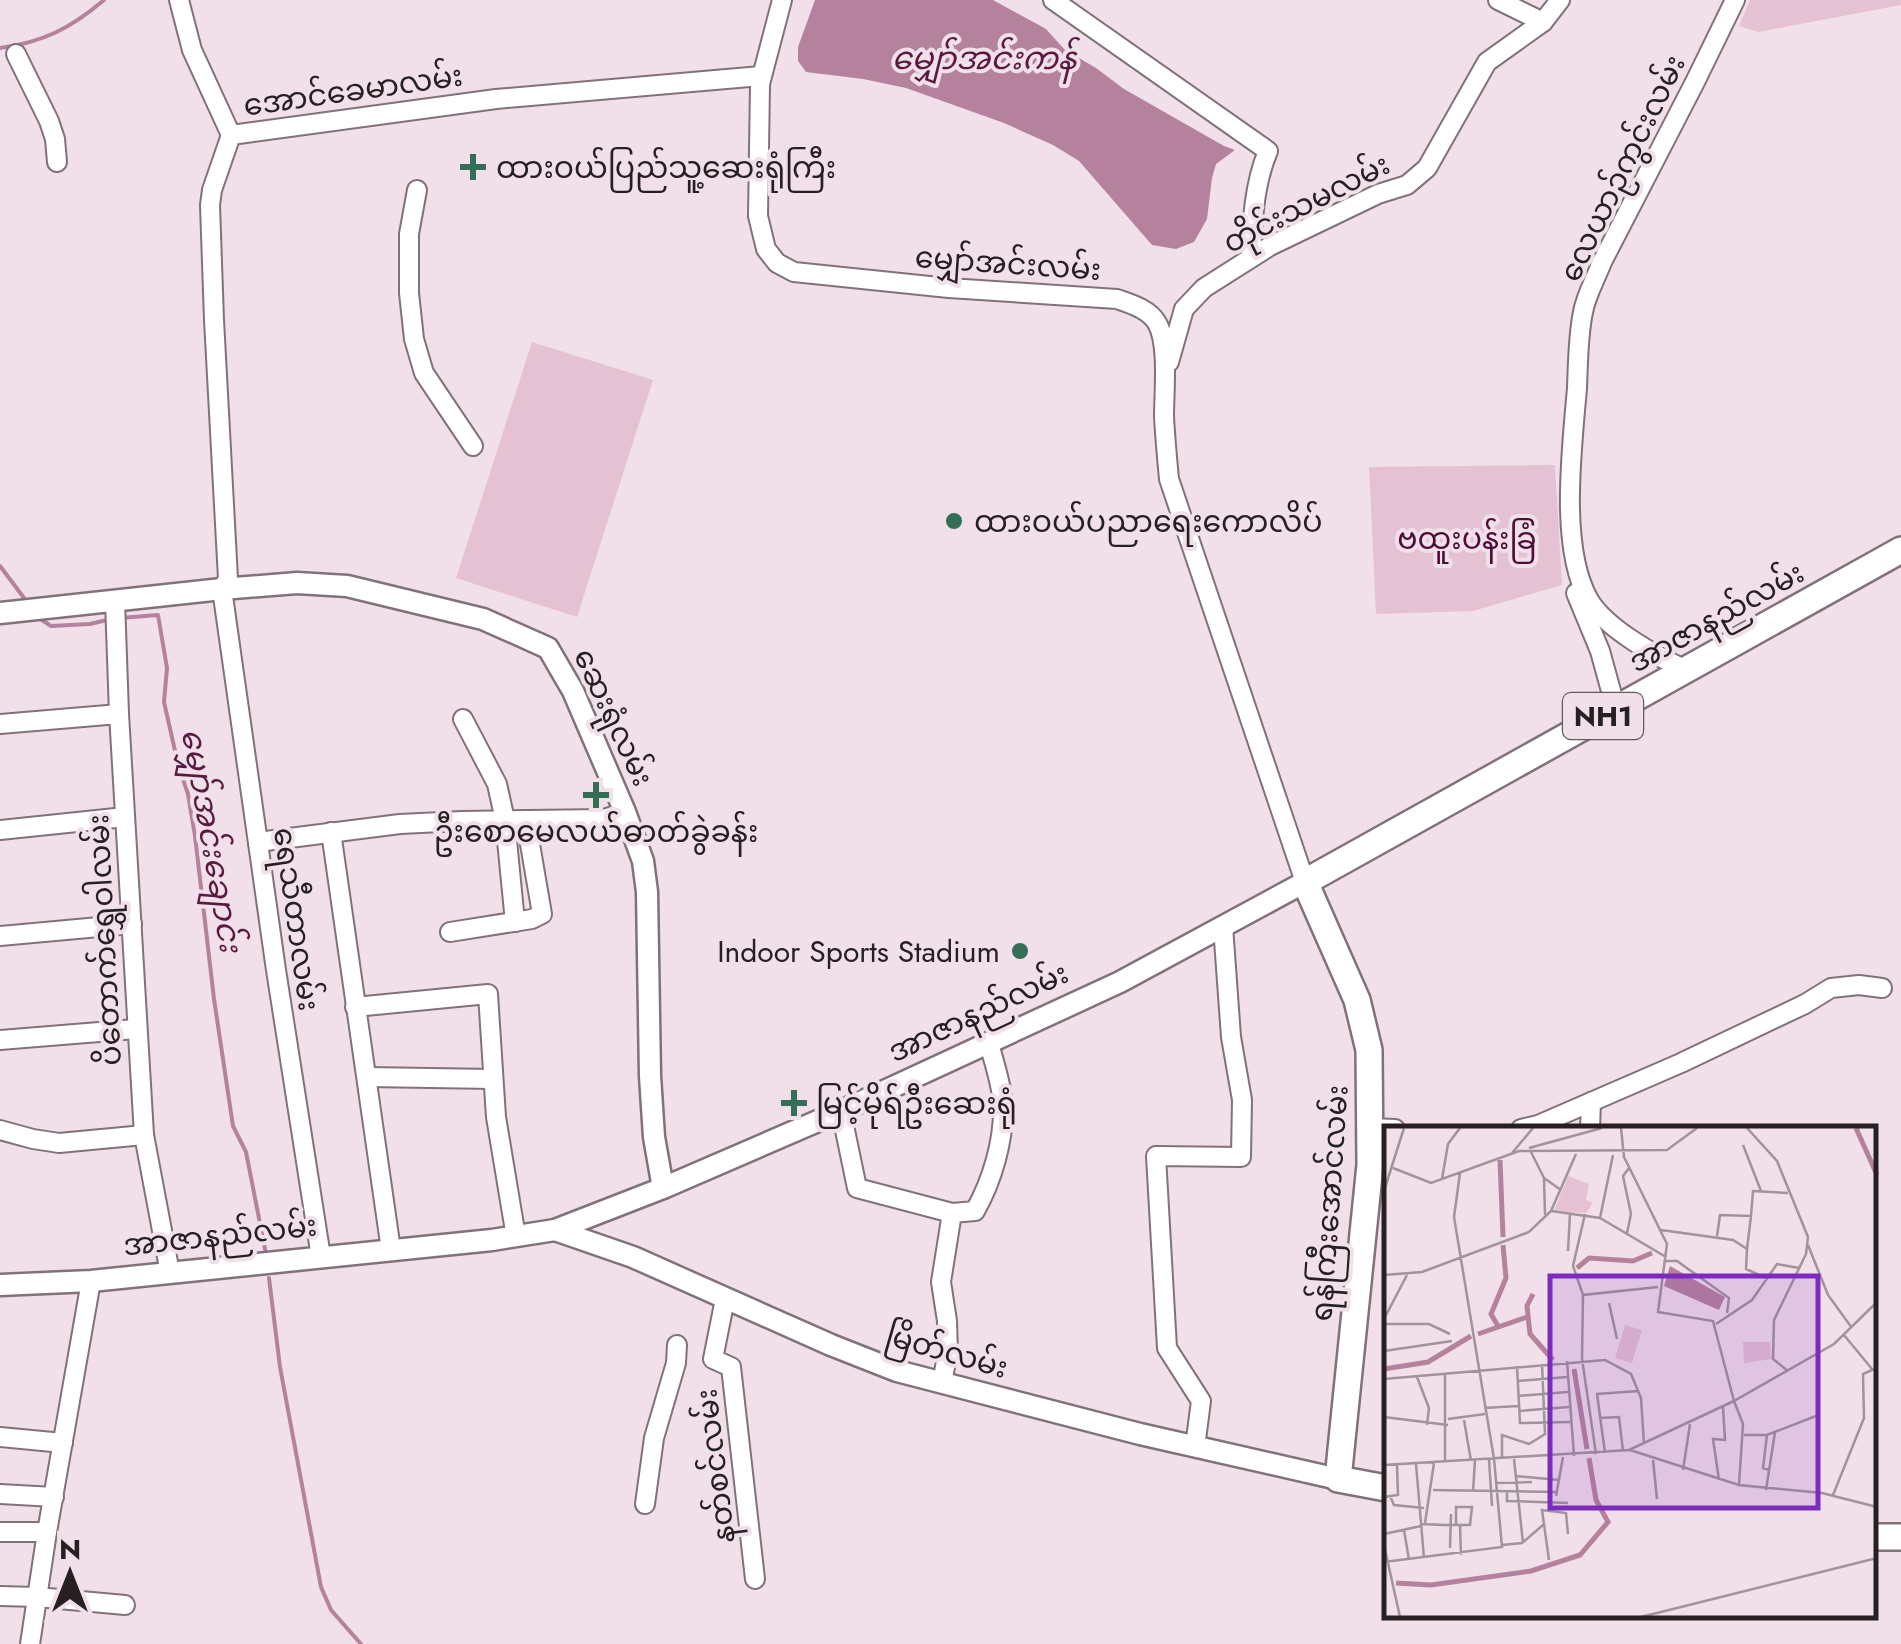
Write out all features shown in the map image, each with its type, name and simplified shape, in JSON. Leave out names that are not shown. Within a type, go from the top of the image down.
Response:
[{"type":"highway","name":"အာဇာနည်လမ်း","points":[[1305,882],[1901,550]]},
{"type":"highway","name":"ရန်ကြီးအောင်လမ်း","points":[[1305,882],[1357,1000],[1382,1129],[1366,1214],[1338,1479]]},
{"type":"highway","points":[[1338,1479],[1384,1488]]},
{"type":"highway","points":[[1876,1537],[1901,1538]]},
{"type":"main road","name":"ဆေးရုံလမ်း","points":[[0,613],[222,588],[297,583],[347,586],[483,618],[548,648],[573,690],[644,861],[650,1076],[654,1137],[663,1188]]},
{"type":"main road","name":"အာဇာနည်လမ်း","points":[[0,1285],[91,1281],[555,1230],[663,1188],[989,1043],[1120,982],[1305,882]]},
{"type":"main road","points":[[608,1210],[604,1222],[606,1235],[617,1252]]},
{"type":"main road","name":"မြိတ်လမ်း","points":[[555,1230],[617,1252],[896,1372],[1195,1448],[1338,1479]]},
{"type":"street","points":[[178,0],[192,50],[231,135]]},
{"type":"street","name":"မျှော်အင်းလမ်း","points":[[782,0],[761,76],[758,216],[766,250],[777,262],[794,272],[1117,299],[1137,306],[1160,326],[1166,372],[1164,415],[1169,479],[1305,882]]},
{"type":"street","points":[[1053,0],[1268,152],[1252,224],[1251,258]]},
{"type":"street","points":[[1498,0],[1544,22]]},
{"type":"street","name":"တိုင်းသမလမ်း","points":[[1166,372],[1184,310],[1204,288],[1270,246],[1378,194],[1408,185],[1427,168],[1487,62],[1544,22],[1560,0]]},
{"type":"street","name":"လေယာဉ်ကွင်းလမ်း","points":[[1616,709],[1600,651],[1574,587],[1562,533],[1564,407],[1576,296],[1724,0]]},
{"type":"street","name":"လေယာဉ်ကွင်းလမ်း","points":[[1688,671],[1655,656],[1625,634],[1594,607],[1582,585],[1570,532],[1574,424],[1583,311],[1602,262],[1735,0]]},
{"type":"street","points":[[16,54],[49,121],[56,162]]},
{"type":"street","name":"အောင်ခေမာလမ်း","points":[[222,588],[228,579],[210,205],[231,135],[496,99],[761,76]]},
{"type":"street","points":[[417,190],[409,234],[414,339],[424,373],[473,446]]},
{"type":"street","name":"ရေသီတာလမ်း","points":[[222,588],[321,1257]]},
{"type":"street","name":"ပိတောက်ရွှေဝါလမ်း","points":[[115,601],[144,1135],[170,1273]]},
{"type":"street","points":[[1600,651],[1625,634]]},
{"type":"street","points":[[0,724],[119,714]]},
{"type":"street","points":[[463,719],[497,784],[505,820],[515,922]]},
{"type":"street","points":[[258,842],[400,824],[604,820],[625,812]]},
{"type":"street","points":[[0,830],[124,817]]},
{"type":"street","points":[[450,932],[532,920],[542,914],[526,821]]},
{"type":"street","points":[[331,832],[390,1250]]},
{"type":"street","points":[[0,936],[132,924]]},
{"type":"street","points":[[1195,1448],[1201,1401],[1167,1348],[1156,1156],[1240,1157],[1242,1100],[1231,1037],[1223,926]]},
{"type":"street","points":[[1537,1126],[1805,1004],[1831,988],[1882,988]]},
{"type":"street","points":[[355,1007],[488,994],[496,1116],[516,1237]]},
{"type":"street","points":[[0,1040],[136,1029]]},
{"type":"street","points":[[841,1111],[857,1188],[952,1212],[974,1211],[984,1196],[998,1154],[1003,1104],[989,1043]]},
{"type":"street","points":[[368,1078],[492,1079]]},
{"type":"street","points":[[1590,1126],[1591,1102]]},
{"type":"street","points":[[0,1130],[59,1143],[144,1135]]},
{"type":"street","points":[[942,1382],[948,1352],[941,1282],[952,1212]]},
{"type":"street","points":[[30,1644],[91,1281]]},
{"type":"street","name":"နတ်စင်လမ်း","points":[[725,1299],[714,1358],[731,1367],[756,1579]]},
{"type":"street","points":[[644,1504],[654,1438],[676,1363],[677,1345]]},
{"type":"street","points":[[0,1436],[63,1443]]},
{"type":"street","points":[[0,1494],[54,1497]]},
{"type":"street","points":[[0,1532],[47,1532]]},
{"type":"street","points":[[0,1596],[125,1605]]},
{"type":"green space","points":[[1750,0],[1901,0],[1901,5],[1758,32],[1739,26]]},
{"type":"green space","points":[[532,342],[653,380],[577,617],[456,578]]},
{"type":"green space","name":"ဗထူးပန်းခြံ","points":[[1555,465],[1562,585],[1473,611],[1376,614],[1369,467]]},
{"type":"water","name":"မျှော်အင်းကန်","points":[[815,0],[993,0],[1046,29],[1065,50],[1124,89],[1235,150],[1216,164],[1207,219],[1194,242],[1176,249],[1152,245],[1079,161],[1004,123],[906,88],[806,72],[798,61],[798,47]]},
{"type":"waterway","name":"မျှော်အင်းချောင်း","points":[[0,48],[56,32],[104,0]]},
{"type":"waterway","name":"မျှော်အင်းချောင်း","points":[[0,566],[27,602]]},
{"type":"waterway","name":"မျှော်အင်းချောင်း","points":[[120,618],[158,615],[167,668],[164,702],[195,836],[233,1126],[246,1152],[266,1254]]},
{"type":"waterway","name":"မျှော်အင်းချောင်း","points":[[39,618],[51,626],[111,619]]},
{"type":"waterway","name":"မျှော်အင်းချောင်း","points":[[269,1278],[280,1367],[321,1587],[331,1610],[361,1644]]},
{"type":"place","name":"ထားဝယ်ပြည်သူ့ဆေးရုံကြီး","points":[[473,167]]},
{"type":"place","name":"ထားဝယ်ပညာရေးကောလိပ်","points":[[954,521]]},
{"type":"place","name":"ဦးစောမေလယ်ဓာတ်ခွဲခန်း","points":[[596,795]]},
{"type":"place","name":"Indoor Sports Stadium","points":[[1020,951]]},
{"type":"place","name":"မြင့်မိုရ်ဦးဆေးရုံ","points":[[794,1103]]}]
